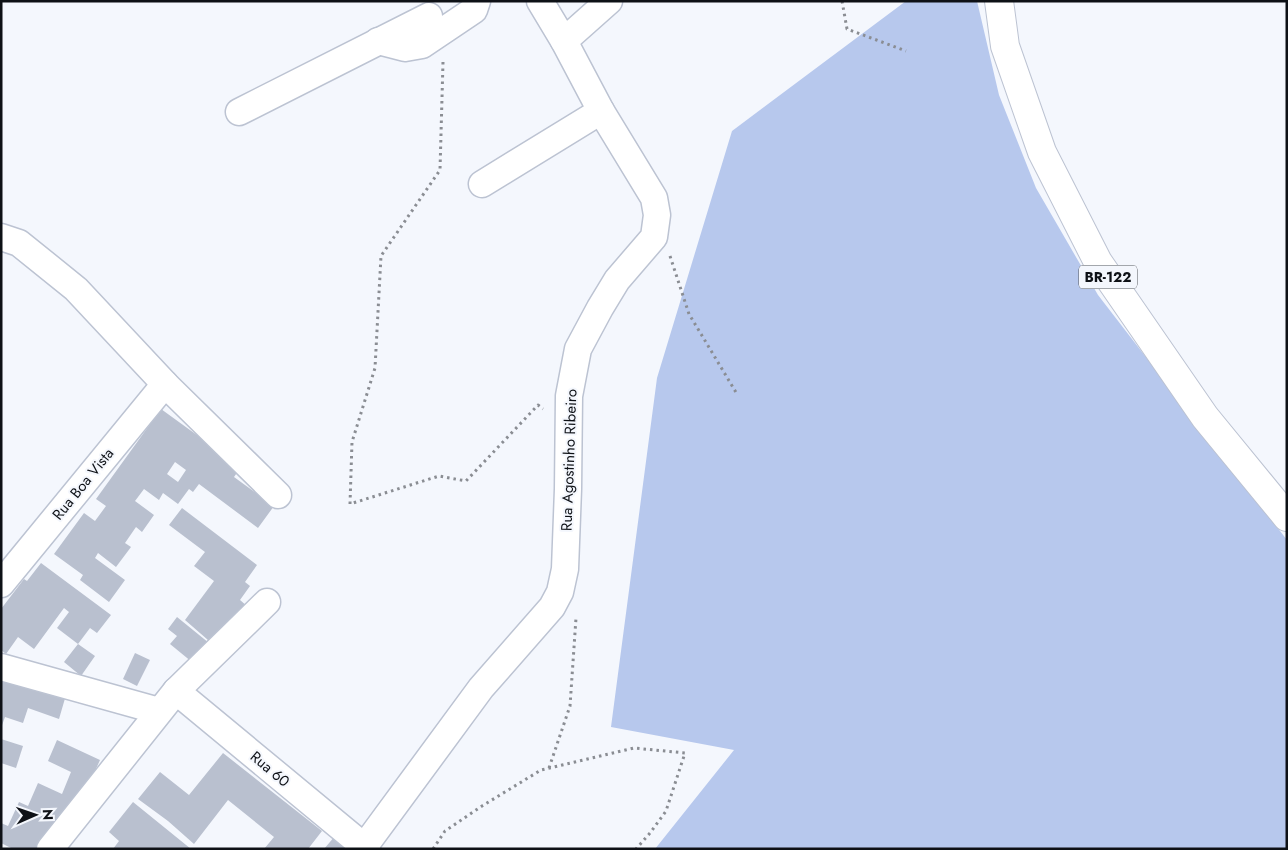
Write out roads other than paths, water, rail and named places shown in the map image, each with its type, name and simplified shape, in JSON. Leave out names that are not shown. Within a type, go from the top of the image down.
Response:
[{"type":"highway","name":"BR-122","points":[[999,1],[1005,46],[1042,152],[1098,262],[1205,417],[1287,517]]},
{"type":"street","points":[[239,112],[378,41],[474,10],[477,1]]},
{"type":"street","name":"Rua Agostinho Ribeiro","points":[[366,848],[481,688],[552,607],[560,592],[565,570],[569,396],[578,349],[617,280],[654,237],[657,215],[654,198],[601,111],[564,41],[540,1]]},
{"type":"street","points":[[564,41],[609,1]]},
{"type":"street","points":[[482,184],[601,111]]},
{"type":"street","points":[[1,237],[19,243],[76,288],[165,384],[278,495]]},
{"type":"street","name":"Rua Boa Vista","points":[[1,584],[165,384]]},
{"type":"street","points":[[50,849],[176,691],[267,602]]},
{"type":"street","points":[[1,667],[159,711]]},
{"type":"street","name":"Rua 60","points":[[176,691],[366,848]]}]
